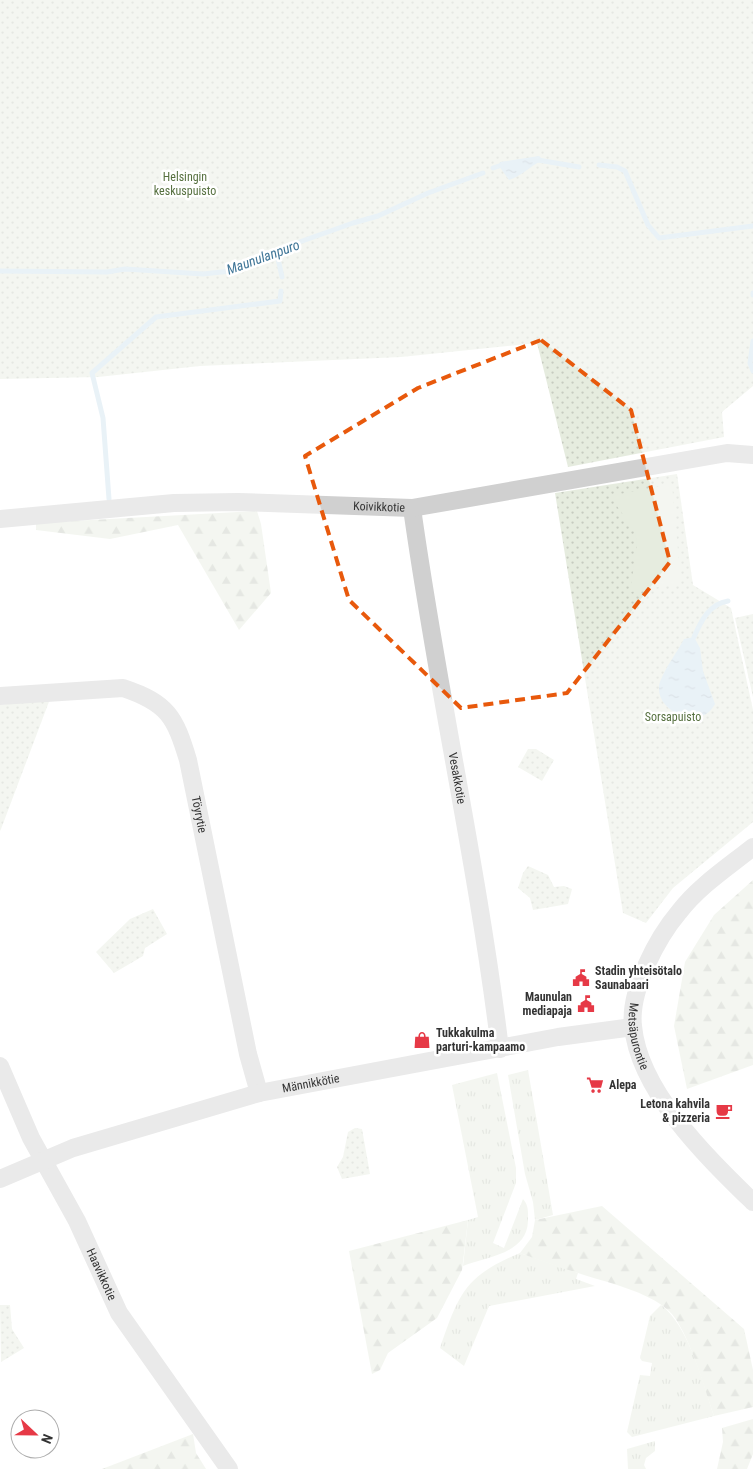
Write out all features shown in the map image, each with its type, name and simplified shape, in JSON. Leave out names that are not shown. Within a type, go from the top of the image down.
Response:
[{"type":"street","name":"Koivikkotie","points":[[0,519],[174,503],[238,502],[412,508],[727,452],[753,456]]},
{"type":"street","name":"Vesakkotie","points":[[412,508],[440,692],[474,874],[500,1049]]},
{"type":"street","name":"Töyrytie","points":[[0,696],[124,688],[142,694],[170,714],[178,728],[188,760],[248,1054],[259,1093]]},
{"type":"street","name":"Metsäpurontie","points":[[753,847],[705,884],[679,911],[660,939],[646,970],[632,1012],[637,1050],[671,1113],[702,1151],[753,1202]]},
{"type":"street","name":"Männikkötie","points":[[0,1179],[73,1148],[259,1093],[558,1037],[633,1026]]},
{"type":"street","name":"Haavikkotie","points":[[0,1066],[31,1138],[45,1160],[77,1222],[119,1313],[229,1469]]},
{"type":"highlighted area","points":[[541,340],[631,410],[670,562],[567,693],[461,708],[349,600],[305,456],[418,388]]},
{"type":"green space","name":"Helsingin keskuspuisto","points":[[0,0],[753,0],[753,386],[722,412],[724,437],[568,467],[537,343],[401,357],[200,366],[98,377],[0,379]]},
{"type":"green space","name":"Sorsapuisto","points":[[677,474],[693,585],[731,608],[753,710],[753,822],[673,888],[646,923],[623,913],[555,493]]},
{"type":"green space","points":[[672,484],[681,583],[630,592],[637,545],[635,532],[610,496]]},
{"type":"green space","points":[[257,511],[261,524],[271,593],[239,630],[178,525],[110,539],[36,530],[36,523]]},
{"type":"green space","points":[[753,614],[753,697],[735,618]]},
{"type":"green space","points":[[50,699],[1,829],[0,831],[0,705]]},
{"type":"green space","points":[[528,749],[536,749],[554,760],[542,781],[518,767]]},
{"type":"green space","points":[[528,866],[548,875],[554,887],[564,886],[572,889],[568,904],[533,910],[530,898],[518,888],[523,873]]},
{"type":"green space","points":[[753,880],[753,1065],[687,1089],[674,1026],[685,962],[714,915]]},
{"type":"green space","points":[[153,909],[167,934],[145,948],[143,956],[114,973],[96,952],[130,919]]},
{"type":"green space","points":[[528,1070],[553,1215],[535,1220],[508,1075]]},
{"type":"green space","points":[[497,1073],[516,1168],[516,1183],[493,1243],[504,1248],[523,1199],[527,1207],[528,1221],[526,1232],[521,1241],[513,1247],[504,1253],[463,1266],[468,1220],[478,1217],[452,1085]]},
{"type":"green space","points":[[355,1128],[362,1129],[370,1174],[342,1179],[337,1167],[343,1157],[348,1132]]},
{"type":"green space","points":[[602,1206],[744,1329],[753,1370],[753,1407],[714,1416],[683,1331],[669,1311],[660,1304],[626,1288],[520,1253],[532,1237],[535,1220]]},
{"type":"green space","points":[[468,1220],[462,1270],[437,1318],[388,1353],[380,1370],[372,1374],[349,1251]]},
{"type":"green space","points":[[520,1253],[578,1273],[576,1279],[595,1286],[489,1306],[464,1366],[440,1348],[459,1300],[466,1288],[487,1270]]},
{"type":"green space","points":[[0,1305],[10,1305],[12,1329],[24,1348],[1,1362]]},
{"type":"green space","points":[[661,1305],[671,1314],[687,1341],[700,1372],[714,1416],[632,1437],[627,1432],[640,1375],[650,1376],[652,1363],[642,1361],[640,1358],[650,1316]]},
{"type":"green space","points":[[753,1419],[753,1454],[747,1469],[717,1469],[723,1442],[722,1428]]},
{"type":"green space","points":[[193,1434],[196,1453],[206,1469],[102,1469]]},
{"type":"green space","points":[[655,1441],[655,1451],[646,1458],[644,1465],[646,1469],[628,1469],[627,1449]]},
{"type":"water","points":[[539,156],[543,160],[509,180],[499,166],[500,162]]},
{"type":"water","points":[[694,637],[700,648],[703,671],[715,704],[700,717],[691,718],[672,711],[660,696],[659,687],[666,670],[684,639]]},
{"type":"waterway","points":[[538,160],[579,167]]},
{"type":"waterway","points":[[493,168],[505,164]]},
{"type":"waterway","name":"Maunulanpuro","points":[[599,165],[617,167],[625,171],[648,225],[659,238],[753,226]]},
{"type":"waterway","name":"Maunulanpuro","points":[[0,271],[107,272],[125,269],[203,274],[231,271],[277,254],[291,245],[378,216],[428,193],[483,173]]},
{"type":"waterway","points":[[277,254],[282,277]]},
{"type":"waterway","points":[[109,499],[103,418],[92,373],[156,317],[280,301],[281,291]]},
{"type":"waterway","points":[[753,341],[750,363],[753,371]]},
{"type":"waterway","points":[[694,637],[706,614],[721,603],[728,601]]},
{"type":"place","name":"Stadin yhteisötalo Saunabaari","points":[[581,978]]},
{"type":"place","name":"Maunulan mediapaja","points":[[586,1004]]},
{"type":"place","name":"Tukkakulma parturi-kampaamo","points":[[422,1040]]},
{"type":"place","name":"Alepa","points":[[595,1085]]},
{"type":"place","name":"Letona kahvila & pizzeria","points":[[724,1111]]}]
